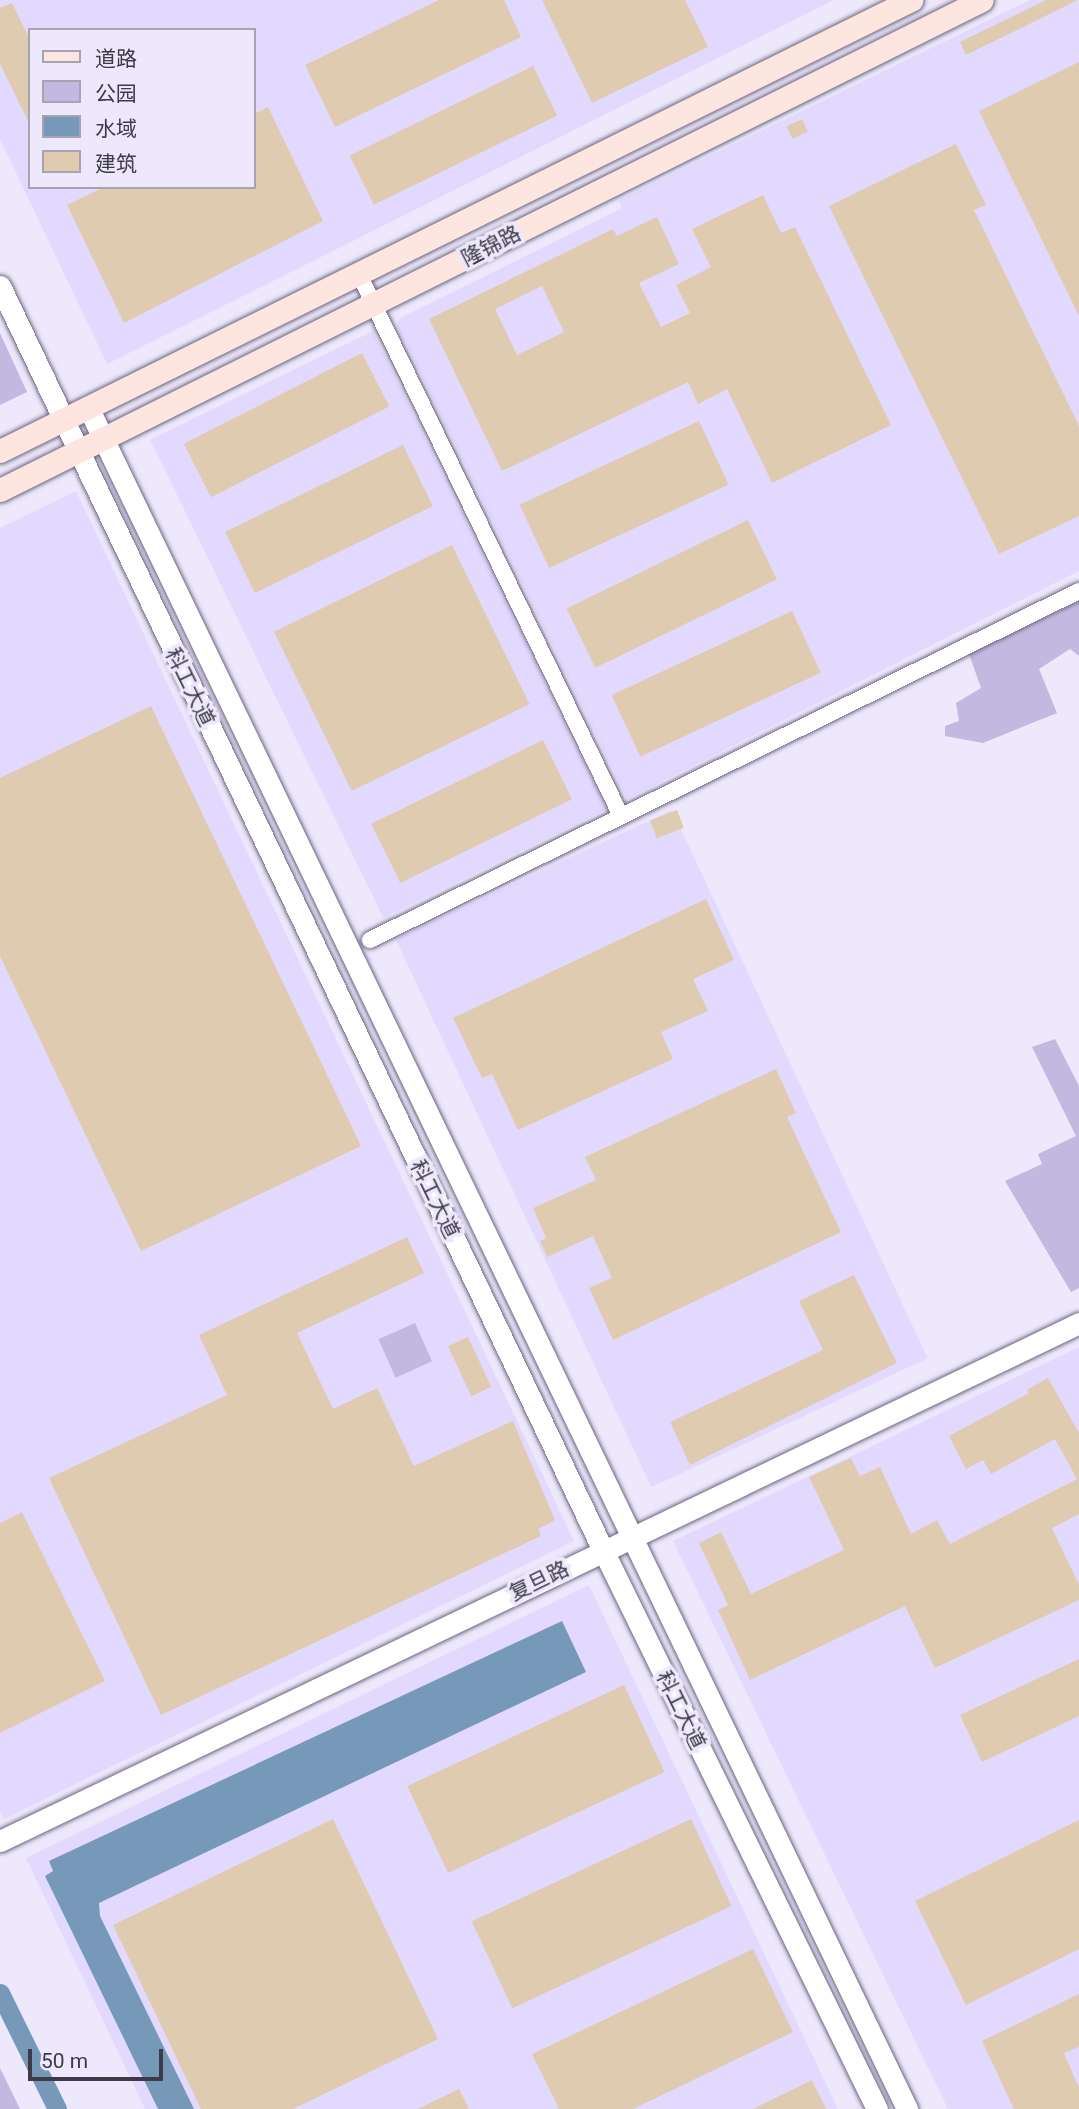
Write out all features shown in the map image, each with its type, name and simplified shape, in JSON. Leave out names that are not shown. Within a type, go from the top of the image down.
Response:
[{"type":"main road","name":"隆锦路","points":[[0,451],[911,0]]},
{"type":"main road","name":"隆锦路","points":[[0,490],[982,0]]},
{"type":"street","points":[[359,274],[621,816]]},
{"type":"street","name":"科工大道","points":[[0,286],[603,1550],[877,2109]]},
{"type":"street","name":"科工大道","points":[[89,407],[907,2109]]},
{"type":"street","points":[[370,940],[1079,591]]},
{"type":"street","name":"复旦路","points":[[0,1841],[1079,1322]]},
{"type":"shaded area","points":[[0,0],[834,0],[107,364],[0,139]]},
{"type":"shaded area","points":[[1030,0],[1079,0],[1079,571],[627,799],[397,325],[399,319],[622,208],[619,200]]},
{"type":"shaded area","points":[[373,331],[606,809],[383,918],[150,440]]},
{"type":"shaded area","points":[[76,491],[574,1541],[4,1819],[0,1811],[0,528]]},
{"type":"shaded area","points":[[672,810],[928,1358],[651,1487],[396,939]]},
{"type":"shaded area","points":[[1079,1347],[1079,2109],[948,2109],[673,1541]]},
{"type":"shaded area","points":[[589,1585],[838,2109],[145,2109],[26,1858]]},
{"type":"green space","points":[[0,333],[27,392],[0,405]]},
{"type":"green space","points":[[1079,601],[1079,656],[1070,649],[1039,669],[1057,713],[983,743],[945,736],[945,726],[959,721],[956,703],[981,688],[969,654]]},
{"type":"green space","points":[[1055,1039],[1079,1086],[1079,1288],[1071,1292],[1005,1181],[1042,1164],[1038,1154],[1076,1136],[1032,1047]]},
{"type":"green space","points":[[415,1323],[432,1361],[396,1378],[378,1339]]},
{"type":"green space","points":[[0,2068],[20,2109],[0,2109]]},
{"type":"water","points":[[562,1621],[586,1672],[99,1903],[100,1916],[194,2109],[158,2109],[45,1876],[53,1871],[49,1861]]},
{"type":"building","points":[[439,0],[504,0],[521,37],[335,127],[305,65]]},
{"type":"building","points":[[542,0],[685,0],[708,47],[592,103]]},
{"type":"building","points":[[1046,0],[1078,0],[966,55],[960,42]]},
{"type":"building","points":[[12,3],[28,36],[28,121],[0,64],[0,8]]},
{"type":"building","points":[[1079,62],[1079,316],[979,111]]},
{"type":"building","points":[[533,66],[557,115],[374,205],[350,155]]},
{"type":"building","points":[[268,107],[323,221],[124,323],[67,205],[100,189],[256,189],[256,113]]},
{"type":"building","points":[[802,119],[808,132],[793,139],[787,126]]},
{"type":"building","points":[[956,144],[986,205],[974,210],[1079,426],[1079,516],[999,554],[829,206]]},
{"type":"building","points":[[763,195],[781,233],[795,227],[891,425],[772,483],[727,389],[698,404],[688,382],[502,471],[429,319],[613,229],[617,236],[657,217],[679,264],[639,283],[661,327],[690,313],[676,285],[711,267],[692,229]],"holes":[[[542,286],[564,332],[517,355],[495,309]]]},
{"type":"building","points":[[362,353],[389,406],[211,497],[184,444]]},
{"type":"building","points":[[699,421],[729,484],[549,568],[520,505]]},
{"type":"building","points":[[403,445],[433,506],[255,593],[225,532]]},
{"type":"building","points":[[748,520],[777,579],[595,668],[566,609]]},
{"type":"building","points":[[452,545],[530,704],[352,791],[274,632]]},
{"type":"building","points":[[792,611],[821,673],[640,757],[612,695]]},
{"type":"building","points":[[151,706],[361,1146],[141,1251],[0,956],[0,778]]},
{"type":"building","points":[[543,740],[572,799],[400,883],[371,824]]},
{"type":"building","points":[[677,810],[684,828],[657,838],[650,820]]},
{"type":"building","points":[[706,899],[734,960],[693,979],[708,1011],[661,1032],[673,1059],[518,1130],[492,1074],[482,1078],[453,1018]]},
{"type":"building","points":[[776,1069],[796,1113],[787,1117],[841,1232],[613,1340],[589,1288],[612,1278],[593,1236],[547,1257],[540,1241],[546,1238],[533,1208],[596,1180],[585,1157]]},
{"type":"building","points":[[407,1237],[424,1273],[297,1333],[333,1409],[377,1388],[414,1466],[513,1421],[555,1520],[538,1529],[541,1536],[161,1715],[49,1478],[227,1395],[199,1335]]},
{"type":"building","points":[[854,1275],[897,1363],[690,1465],[670,1422],[823,1350],[799,1301]]},
{"type":"building","points":[[468,1337],[491,1387],[471,1396],[448,1346]]},
{"type":"building","points":[[1048,1378],[1079,1433],[1079,1514],[1052,1528],[1079,1585],[1079,1600],[935,1668],[905,1606],[750,1680],[718,1610],[728,1605],[699,1543],[721,1532],[751,1594],[844,1550],[809,1477],[851,1458],[860,1476],[880,1467],[911,1534],[937,1520],[950,1544],[1077,1479],[1055,1439],[991,1474],[983,1460],[966,1469],[949,1436],[1029,1393],[1027,1390]]},
{"type":"building","points":[[22,1512],[105,1681],[0,1733],[0,1523]]},
{"type":"building","points":[[1079,1659],[1079,1716],[982,1762],[960,1715]]},
{"type":"building","points":[[624,1685],[665,1772],[448,1873],[407,1786]]},
{"type":"building","points":[[333,1819],[438,2039],[293,2109],[201,2109],[113,1925]]},
{"type":"building","points":[[691,1819],[732,1906],[512,2008],[472,1921]]},
{"type":"building","points":[[1079,1820],[1079,1949],[966,2005],[915,1901]]},
{"type":"building","points":[[753,1949],[793,2032],[633,2109],[559,2109],[532,2054]]},
{"type":"building","points":[[1079,1994],[1079,2047],[1064,2053],[1079,2088],[1079,2109],[1014,2109],[982,2041]]},
{"type":"building","points":[[812,2080],[826,2109],[753,2109]]},
{"type":"building","points":[[459,2089],[469,2109],[418,2109]]},
{"type":"waterway","points":[[0,1993],[57,2109]]}]
